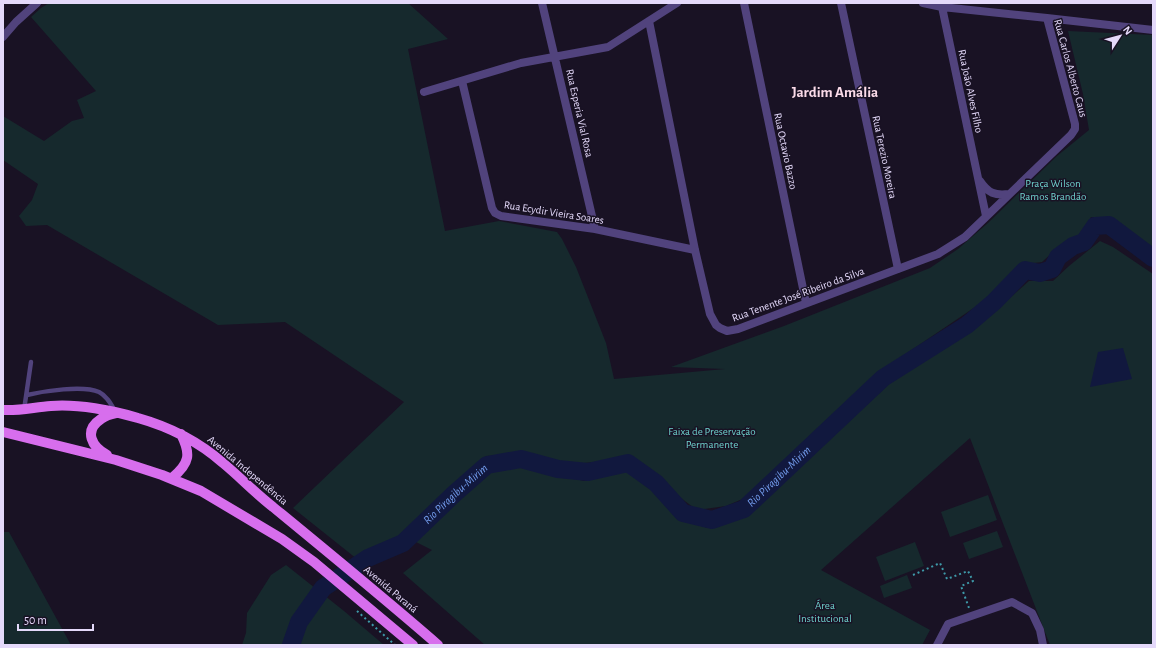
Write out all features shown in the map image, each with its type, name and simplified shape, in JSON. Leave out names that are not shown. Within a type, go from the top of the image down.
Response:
[{"type":"main road","name":"Avenida Independência","points":[[3,410],[24,410],[63,405],[104,410],[150,422],[181,434],[204,448],[222,462],[271,506],[328,552]]},
{"type":"main road","points":[[116,412],[101,418],[94,425],[90,435],[93,445],[99,451],[116,460]]},
{"type":"main road","points":[[3,432],[116,460],[172,478],[201,491],[282,539],[314,562],[413,645]]},
{"type":"main road","points":[[172,478],[183,467],[188,458],[187,446],[181,434]]},
{"type":"main road","name":"Avenida Paraná","points":[[328,552],[381,595],[438,645]]},
{"type":"street","points":[[3,37],[16,22],[37,3]]},
{"type":"street","name":"Rua Esperia Vial Rosa","points":[[542,3],[595,229]]},
{"type":"street","points":[[424,92],[521,63],[608,47],[677,3]]},
{"type":"street","name":"Rua Octavio Bazzo","points":[[744,3],[806,303]]},
{"type":"street","name":"Rua Terezio Moreira","points":[[841,3],[898,269]]},
{"type":"street","name":"Rua Carlos Alberto Caus","points":[[923,3],[942,7],[1047,18],[1075,124],[1075,129]]},
{"type":"street","name":"Rua João Alves Filho","points":[[942,7],[986,216]]},
{"type":"street","points":[[1047,18],[1153,30]]},
{"type":"street","name":"Rua Tenente José Ribeiro da Silva","points":[[650,21],[695,250],[710,314],[716,325],[728,331],[738,329],[938,254],[965,237],[1071,135],[1075,129]]},
{"type":"street","name":"Rua Ecydir Vieira Soares","points":[[462,81],[492,208],[495,213],[501,216],[595,229],[695,250]]},
{"type":"street","points":[[978,179],[989,191],[998,195],[1009,194]]},
{"type":"street","points":[[937,645],[948,624],[1012,602],[1032,613],[1040,630],[1043,645]]},
{"type":"lane","points":[[24,410],[31,362]]},
{"type":"lane","points":[[27,395],[57,390],[90,390],[100,392],[108,399],[116,412]]},
{"type":"path","points":[[913,575],[940,563],[947,579],[968,571],[973,581],[961,586],[972,615]]},
{"type":"path","points":[[354,609],[394,645]]},
{"type":"green space","points":[[49,3],[408,3],[448,39],[408,49],[445,231],[499,221],[557,232],[576,267],[606,343],[614,379],[725,369],[671,367],[784,326],[930,268],[958,249],[988,223],[1057,156],[1089,130],[1083,94],[1068,31],[1153,35],[1153,248],[1135,234],[1115,225],[1104,217],[1091,217],[1079,239],[1054,251],[1042,262],[1024,264],[981,303],[885,368],[747,497],[726,506],[697,510],[632,458],[575,464],[519,454],[486,456],[399,537],[357,559],[293,508],[404,402],[285,322],[218,325],[47,225],[26,226],[19,216],[32,200],[38,184],[3,160],[3,116],[44,141],[72,121],[84,118],[77,100],[96,91],[31,17]]},
{"type":"green space","name":"Área Institucional","points":[[1100,241],[1113,247],[1153,274],[1153,645],[1050,645],[970,438],[821,570],[930,630],[922,645],[485,645],[403,573],[432,550],[412,540],[460,495],[492,471],[521,466],[584,481],[625,470],[652,491],[677,519],[708,528],[736,520],[755,509],[889,384],[981,323],[1029,281],[1053,281]]},
{"type":"green space","points":[[988,495],[997,520],[950,537],[941,512]]},
{"type":"green space","points":[[997,531],[1003,547],[969,559],[963,543]]},
{"type":"green space","points":[[3,532],[9,532],[71,645],[3,645]]},
{"type":"green space","points":[[915,542],[924,566],[885,581],[876,557]]},
{"type":"green space","points":[[286,565],[384,645],[242,645],[246,633],[247,613],[271,575]]},
{"type":"green space","points":[[907,575],[912,588],[884,598],[880,586]]},
{"type":"water","points":[[1123,348],[1132,379],[1090,387],[1098,352]]},
{"type":"waterway","name":"Rio Piragibu-Mirim","points":[[291,645],[299,622],[323,588],[368,558],[403,543],[454,494],[487,465],[521,459],[558,469],[588,472],[628,463],[656,483],[683,513],[712,520],[744,509],[883,378],[967,325],[994,302],[1025,270],[1040,273],[1052,269],[1058,257],[1073,246],[1084,242],[1095,226],[1109,225],[1153,258]]},
{"type":"district","name":"Jardim Amália","points":[[835,92]]},
{"type":"park label","name":"Praça Wilson Ramos Brandão","points":[[1053,189]]},
{"type":"park label","name":"Faixa de Preservação Permanente","points":[[712,437]]}]
